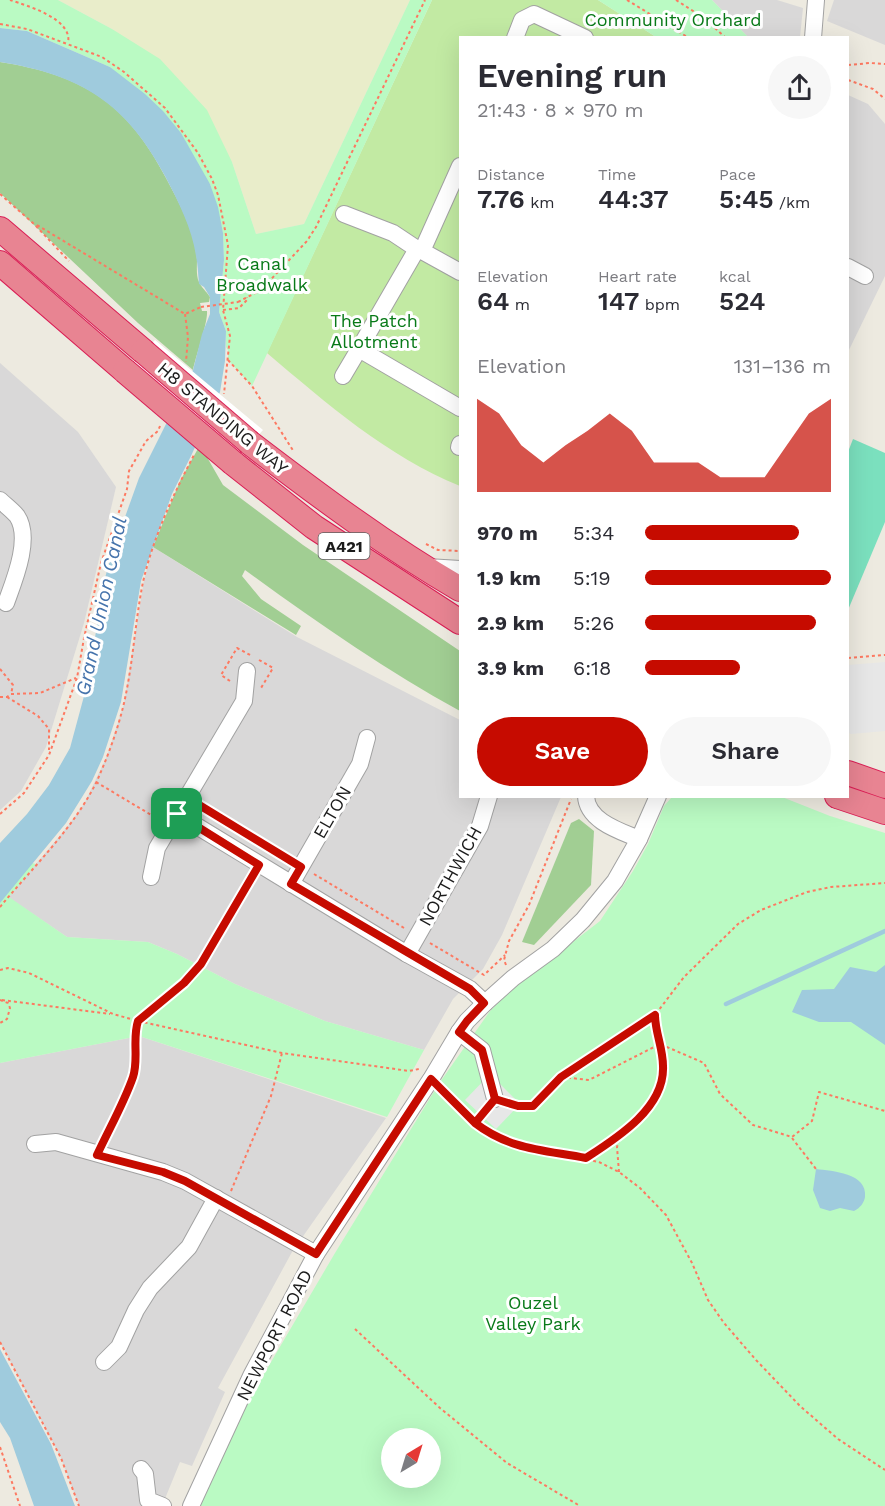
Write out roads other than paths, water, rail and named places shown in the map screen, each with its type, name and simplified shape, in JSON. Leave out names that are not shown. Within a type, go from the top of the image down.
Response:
[{"type":"highway","name":"H8 STANDING WAY","points":[[0,229],[250,443],[333,507],[459,588]]},
{"type":"highway","name":"H8 STANDING WAY","points":[[0,263],[233,463],[315,527],[459,621]]},
{"type":"highway","points":[[849,773],[885,786]]},
{"type":"highway","points":[[843,798],[885,812]]},
{"type":"street","points":[[813,36],[816,0]]},
{"type":"street","points":[[516,36],[522,20],[534,14],[581,36]]},
{"type":"street","points":[[343,376],[419,250],[459,168]]},
{"type":"street","points":[[344,214],[393,233],[459,272]]},
{"type":"street","points":[[849,268],[865,276]]},
{"type":"street","points":[[359,349],[459,407]]},
{"type":"street","points":[[0,500],[18,518],[24,541],[6,603]]},
{"type":"street","points":[[423,567],[459,569]]},
{"type":"street","points":[[151,877],[157,848],[244,701],[247,671]]},
{"type":"street","name":"ELTON","points":[[291,884],[360,764],[367,738]]},
{"type":"street","name":"NORTHWICH","points":[[407,954],[480,825],[488,798]]},
{"type":"street","points":[[586,798],[593,814],[607,825],[639,839]]},
{"type":"street","name":"NEWPORT ROAD","points":[[191,1506],[251,1377],[316,1254],[431,1079],[459,1032],[484,1003],[513,978],[553,949],[583,920],[615,881],[639,839],[657,798]]},
{"type":"street","points":[[174,820],[259,865],[470,989],[484,1003]]},
{"type":"street","points":[[459,1032],[482,1050],[495,1099]]},
{"type":"street","points":[[35,1144],[56,1142],[163,1172],[185,1181],[316,1254]]},
{"type":"street","points":[[104,1362],[119,1347],[136,1310],[150,1288],[189,1247],[221,1201]]},
{"type":"street","points":[[141,1469],[145,1474],[148,1500],[163,1506]]},
{"type":"water","name":"Grand Union Canal","points":[[0,28],[27,31],[110,67],[145,94],[181,133],[210,184],[218,207],[223,233],[224,260],[219,312],[226,331],[225,361],[220,392],[172,494],[141,581],[121,702],[103,757],[92,781],[66,823],[0,903],[0,843],[27,814],[49,785],[70,748],[87,685],[105,578],[111,556],[139,478],[193,370],[202,334],[210,314],[210,297],[204,287],[199,284],[194,246],[179,205],[165,176],[134,129],[98,96],[78,85],[54,75],[0,62]]},
{"type":"water","points":[[885,965],[885,1045],[851,1022],[819,1022],[792,1012],[802,990],[834,989],[850,967],[876,972]]},
{"type":"water","points":[[816,1169],[839,1172],[855,1178],[864,1189],[864,1201],[854,1211],[840,1208],[830,1211],[820,1208],[813,1190]]},
{"type":"water","points":[[0,1349],[51,1444],[75,1506],[34,1506],[10,1438],[0,1422]]},
{"type":"waterway","points":[[726,1004],[885,931]]},
{"type":"park label","name":"Community Orchard","points":[[673,19]]},
{"type":"park label","name":"Canal Broadwalk","points":[[262,273]]},
{"type":"park label","name":"The Patch Allotment","points":[[374,330]]},
{"type":"park label","name":"Ouzel Valley Park","points":[[533,1312]]}]
